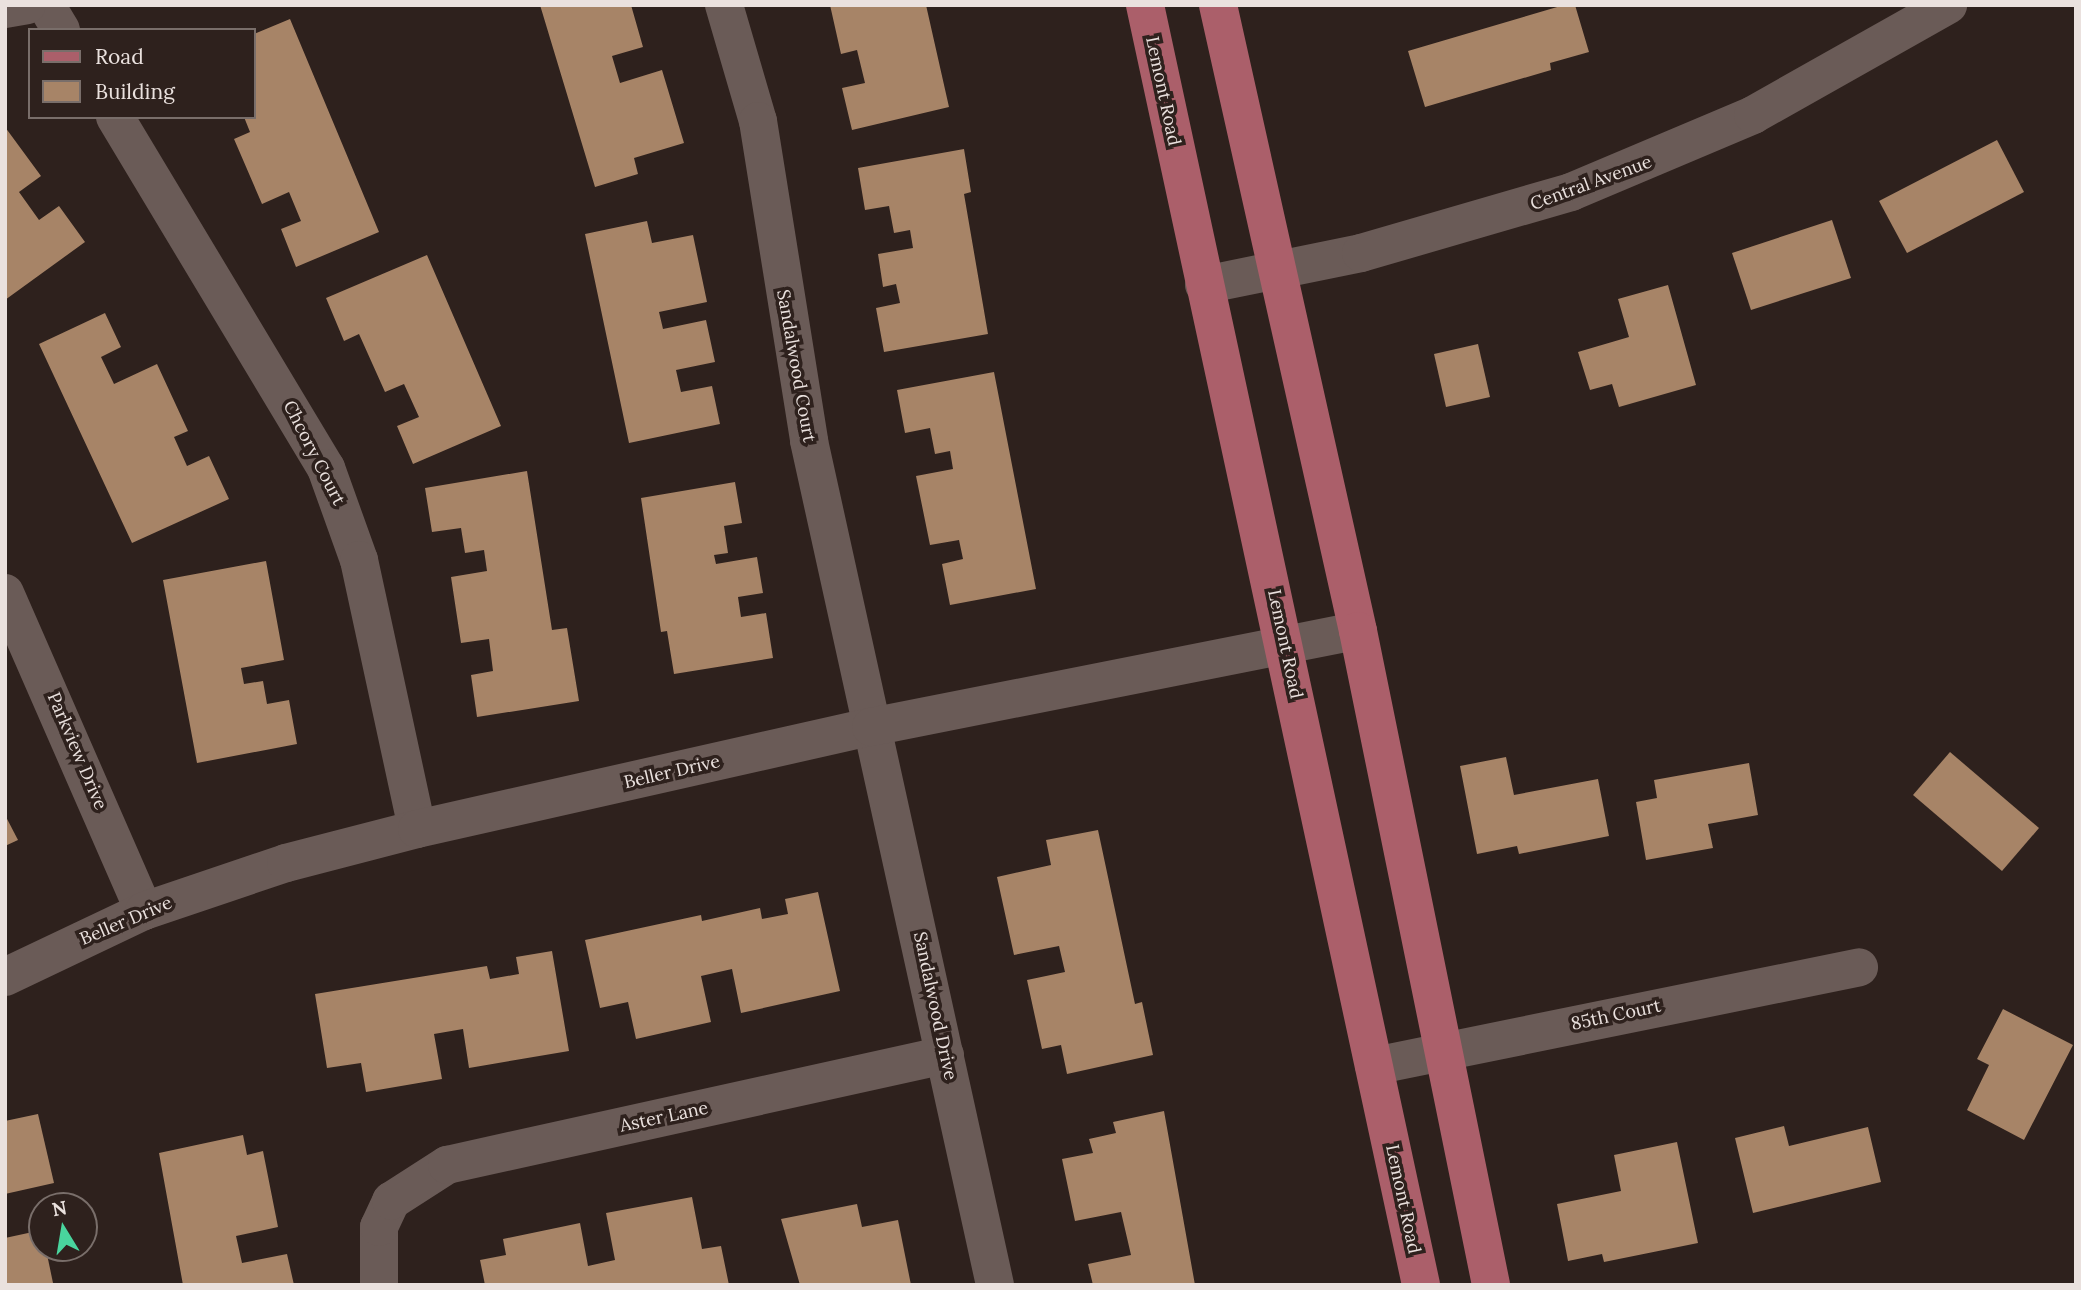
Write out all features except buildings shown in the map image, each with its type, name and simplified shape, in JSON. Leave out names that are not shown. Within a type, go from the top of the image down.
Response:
[{"type":"main road","name":"Lemont Road","points":[[1145,5],[1204,285],[1286,644],[1421,1285]]},
{"type":"main road","points":[[1218,5],[1274,272],[1358,631],[1441,1051],[1491,1285]]},
{"type":"street","points":[[5,9],[27,5]]},
{"type":"street","points":[[46,5],[60,28]]},
{"type":"street","name":"Sandalwood Court","points":[[724,5],[758,121],[794,362],[871,727]]},
{"type":"street","name":"Central Avenue","points":[[1204,285],[1274,272],[1501,215],[1662,156],[1818,82],[1948,5]]},
{"type":"street","name":"Chcory Court","points":[[116,119],[326,468],[359,561],[417,829]]},
{"type":"street","name":"Parkview Drive","points":[[5,593],[144,911]]},
{"type":"street","name":"Beller Drive","points":[[5,977],[144,911],[286,863],[417,829],[871,727],[1358,631]]},
{"type":"street","name":"Sandalwood Drive","points":[[871,727],[995,1285]]},
{"type":"street","name":"85th Court","points":[[1374,1066],[1859,967]]},
{"type":"street","name":"Aster Lane","points":[[379,1285],[379,1227],[391,1201],[447,1165],[945,1055]]}]
